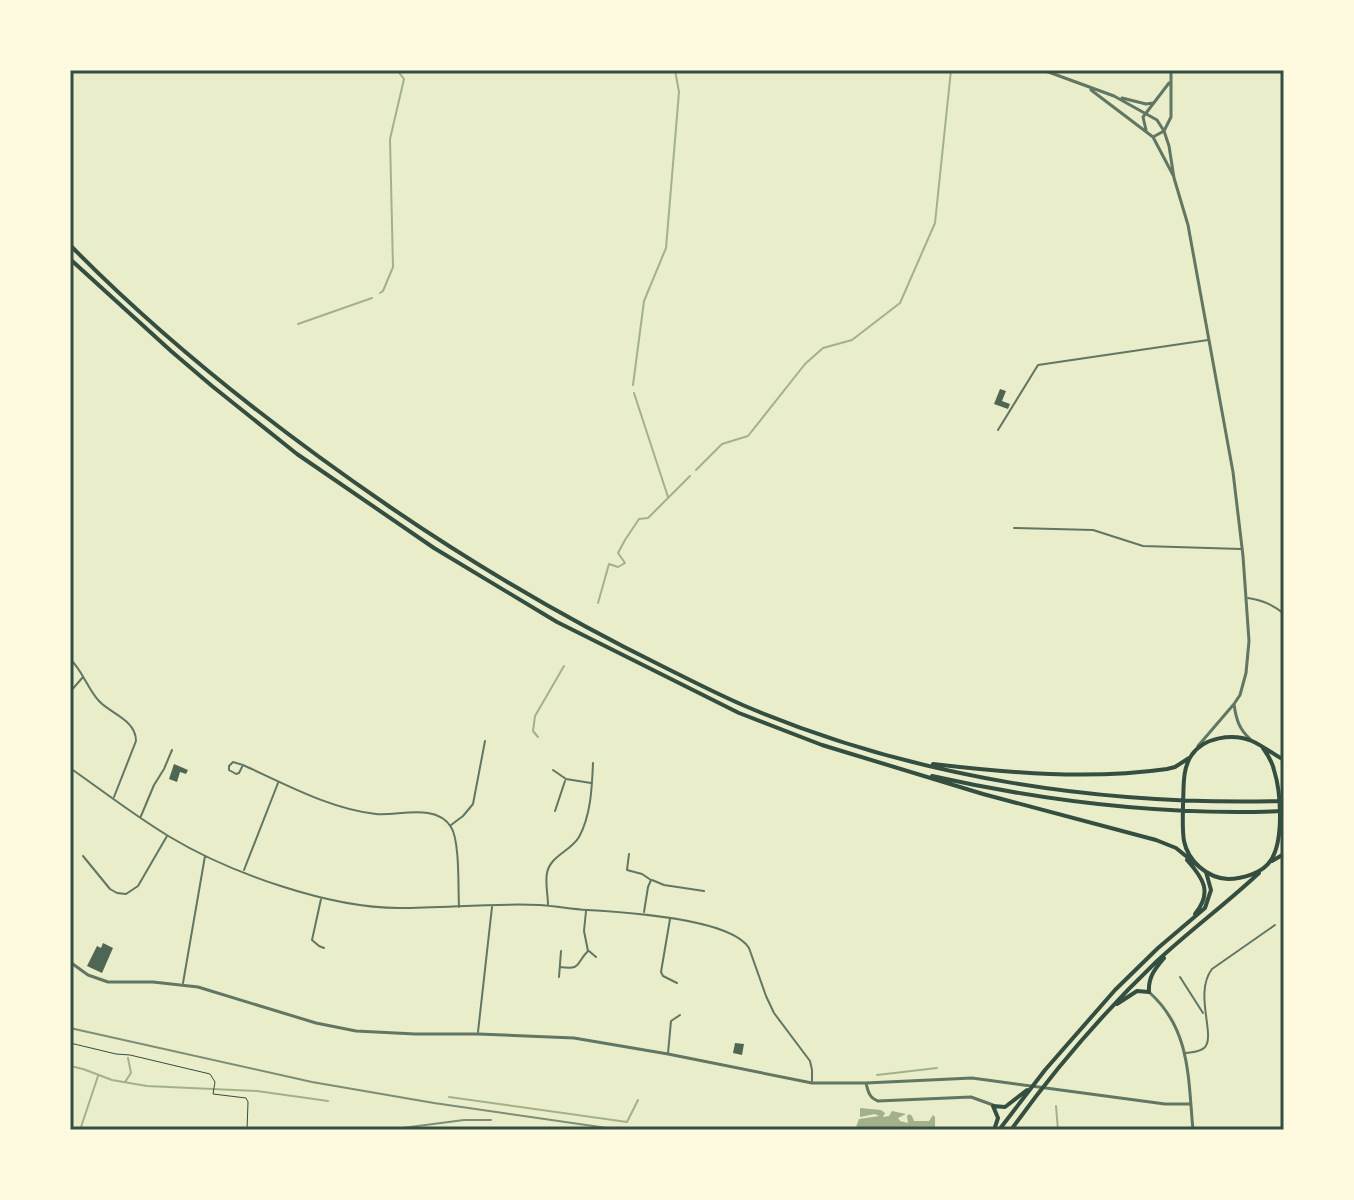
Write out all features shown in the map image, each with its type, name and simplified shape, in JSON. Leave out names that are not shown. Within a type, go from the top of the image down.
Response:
[{"type":"highway","points":[[70,245],[177,345],[303,446],[439,541],[613,642],[743,705],[844,742],[982,778],[1085,794],[1198,802],[1284,801]]},
{"type":"highway","points":[[70,259],[192,369],[297,454],[434,548],[506,593],[609,649],[739,713],[822,745],[983,794],[1156,840],[1171,846],[1220,878],[1242,878],[1263,868]]},
{"type":"highway","points":[[911,761],[1012,772],[1150,772],[1175,767],[1214,740],[1225,737],[1252,741],[1284,760]]},
{"type":"highway","points":[[1263,748],[1274,768],[1278,788],[1280,828],[1270,862]]},
{"type":"highway","points":[[1192,754],[1183,779],[1183,826],[1184,843],[1197,865]]},
{"type":"highway","points":[[907,770],[979,787],[1083,803],[1149,809],[1284,811]]},
{"type":"highway","points":[[1183,854],[1200,875],[1204,886],[1203,902],[1192,918]]},
{"type":"highway","points":[[1011,1130],[1054,1074],[1111,1009],[1170,950],[1270,862],[1284,854]]},
{"type":"highway","points":[[997,1130],[1018,1100],[1115,990],[1201,912],[1211,890],[1205,871]]},
{"type":"highway","points":[[1111,1009],[1137,991],[1149,992],[1152,973],[1170,950]]},
{"type":"highway","points":[[997,1130],[998,1118],[993,1106],[1005,1107],[1018,1100]]},
{"type":"street","points":[[1043,70],[1114,96],[1146,104],[1155,103]]},
{"type":"street","points":[[1153,137],[1164,131],[1169,122],[1172,110],[1171,70]]},
{"type":"street","points":[[1147,131],[1143,117],[1170,79]]},
{"type":"street","points":[[1086,87],[1153,137],[1174,178]]},
{"type":"street","points":[[1114,96],[1157,120],[1169,146],[1174,178],[1190,233],[1233,472],[1249,641],[1246,673],[1240,695],[1192,754]]},
{"type":"street","points":[[998,430],[1038,365],[1209,339]]},
{"type":"street","points":[[1014,528],[1093,530],[1143,546],[1242,549]]},
{"type":"street","points":[[1246,598],[1260,599],[1284,614]]},
{"type":"street","points":[[70,659],[99,702],[129,724],[136,734],[113,798]]},
{"type":"street","points":[[70,692],[84,676]]},
{"type":"street","points":[[1234,704],[1236,720],[1252,741]]},
{"type":"street","points":[[450,826],[473,804],[485,741]]},
{"type":"street","points":[[141,817],[172,750]]},
{"type":"street","points":[[548,906],[548,868],[578,838],[588,810],[593,763]]},
{"type":"street","points":[[243,765],[350,810],[438,816],[450,826],[456,842],[459,907]]},
{"type":"street","points":[[70,768],[167,835],[205,856],[322,898],[396,908],[548,906],[643,913],[737,936],[745,941],[753,957],[774,1013],[810,1061],[812,1083]]},
{"type":"street","points":[[553,770],[566,779],[592,783]]},
{"type":"street","points":[[555,811],[566,779]]},
{"type":"street","points":[[244,872],[278,781]]},
{"type":"street","points":[[83,856],[110,889],[126,894],[138,886],[167,835]]},
{"type":"street","points":[[629,854],[627,870],[664,885],[704,891]]},
{"type":"street","points":[[183,985],[205,856]]},
{"type":"street","points":[[643,913],[651,880]]},
{"type":"street","points":[[322,898],[312,940],[324,948]]},
{"type":"street","points":[[478,1034],[492,906]]},
{"type":"street","points":[[586,910],[584,931],[588,951],[596,957]]},
{"type":"street","points":[[670,918],[661,972],[677,983]]},
{"type":"street","points":[[1204,1016],[1207,975],[1275,925]]},
{"type":"street","points":[[559,977],[561,951]]},
{"type":"street","points":[[560,967],[577,967],[588,951]]},
{"type":"street","points":[[70,962],[88,975],[108,982],[198,987],[316,1023],[356,1031],[574,1038],[812,1083],[972,1078],[1165,1104],[1191,1104]]},
{"type":"street","points":[[1180,977],[1204,1016],[1209,1033],[1205,1048],[1185,1053]]},
{"type":"street","points":[[1149,992],[1171,1016],[1180,1035],[1185,1053],[1193,1130]]},
{"type":"street","points":[[668,1054],[671,1021],[680,1015]]},
{"type":"street","points":[[866,1083],[869,1093],[878,1101],[971,1097],[993,1106]]},
{"type":"path","points":[[70,1043],[210,1074],[215,1085],[213,1094],[246,1098],[247,1130]]},
{"type":"shaded area","points":[[860,1108],[881,1110],[885,1113],[883,1117],[889,1116],[892,1111],[906,1114],[898,1118],[908,1123],[909,1114],[914,1121],[929,1121],[933,1115],[935,1130],[855,1130],[859,1119],[879,1116],[860,1117]]},
{"type":"building","points":[[1000,389],[1006,391],[1002,401],[1010,404],[1008,409],[994,404]]},
{"type":"building","points":[[174,764],[188,770],[186,774],[180,772],[177,782],[169,779]]},
{"type":"building","points":[[103,943],[113,948],[102,973],[87,966],[97,946],[101,948]]},
{"type":"building","points":[[735,1043],[744,1044],[742,1055],[733,1053]]},
{"type":"waterway","points":[[380,293],[393,267],[390,139],[404,79],[397,70]]},
{"type":"waterway","points":[[633,385],[644,301],[666,248],[679,92],[675,70]]},
{"type":"waterway","points":[[696,470],[722,444],[748,436],[805,364],[823,348],[852,340],[900,303],[935,223],[951,70]]},
{"type":"waterway","points":[[298,324],[372,298]]},
{"type":"waterway","points":[[634,393],[668,497]]},
{"type":"waterway","points":[[598,603],[609,564],[618,567],[625,563],[618,553],[639,519],[648,518],[690,476]]},
{"type":"waterway","points":[[538,737],[533,731],[535,716],[564,666]]},
{"type":"waterway","points":[[125,1082],[131,1073],[128,1058]]},
{"type":"waterway","points":[[70,1066],[112,1080],[147,1086],[257,1091],[328,1101]]},
{"type":"waterway","points":[[877,1075],[937,1068]]},
{"type":"waterway","points":[[80,1130],[98,1076]]},
{"type":"waterway","points":[[449,1097],[627,1122],[638,1100]]},
{"type":"waterway","points":[[1056,1106],[1058,1130]]},
{"type":"railway","points":[[70,1028],[312,1082],[621,1130]]},
{"type":"railway","points":[[387,1130],[464,1120],[491,1120]]}]
